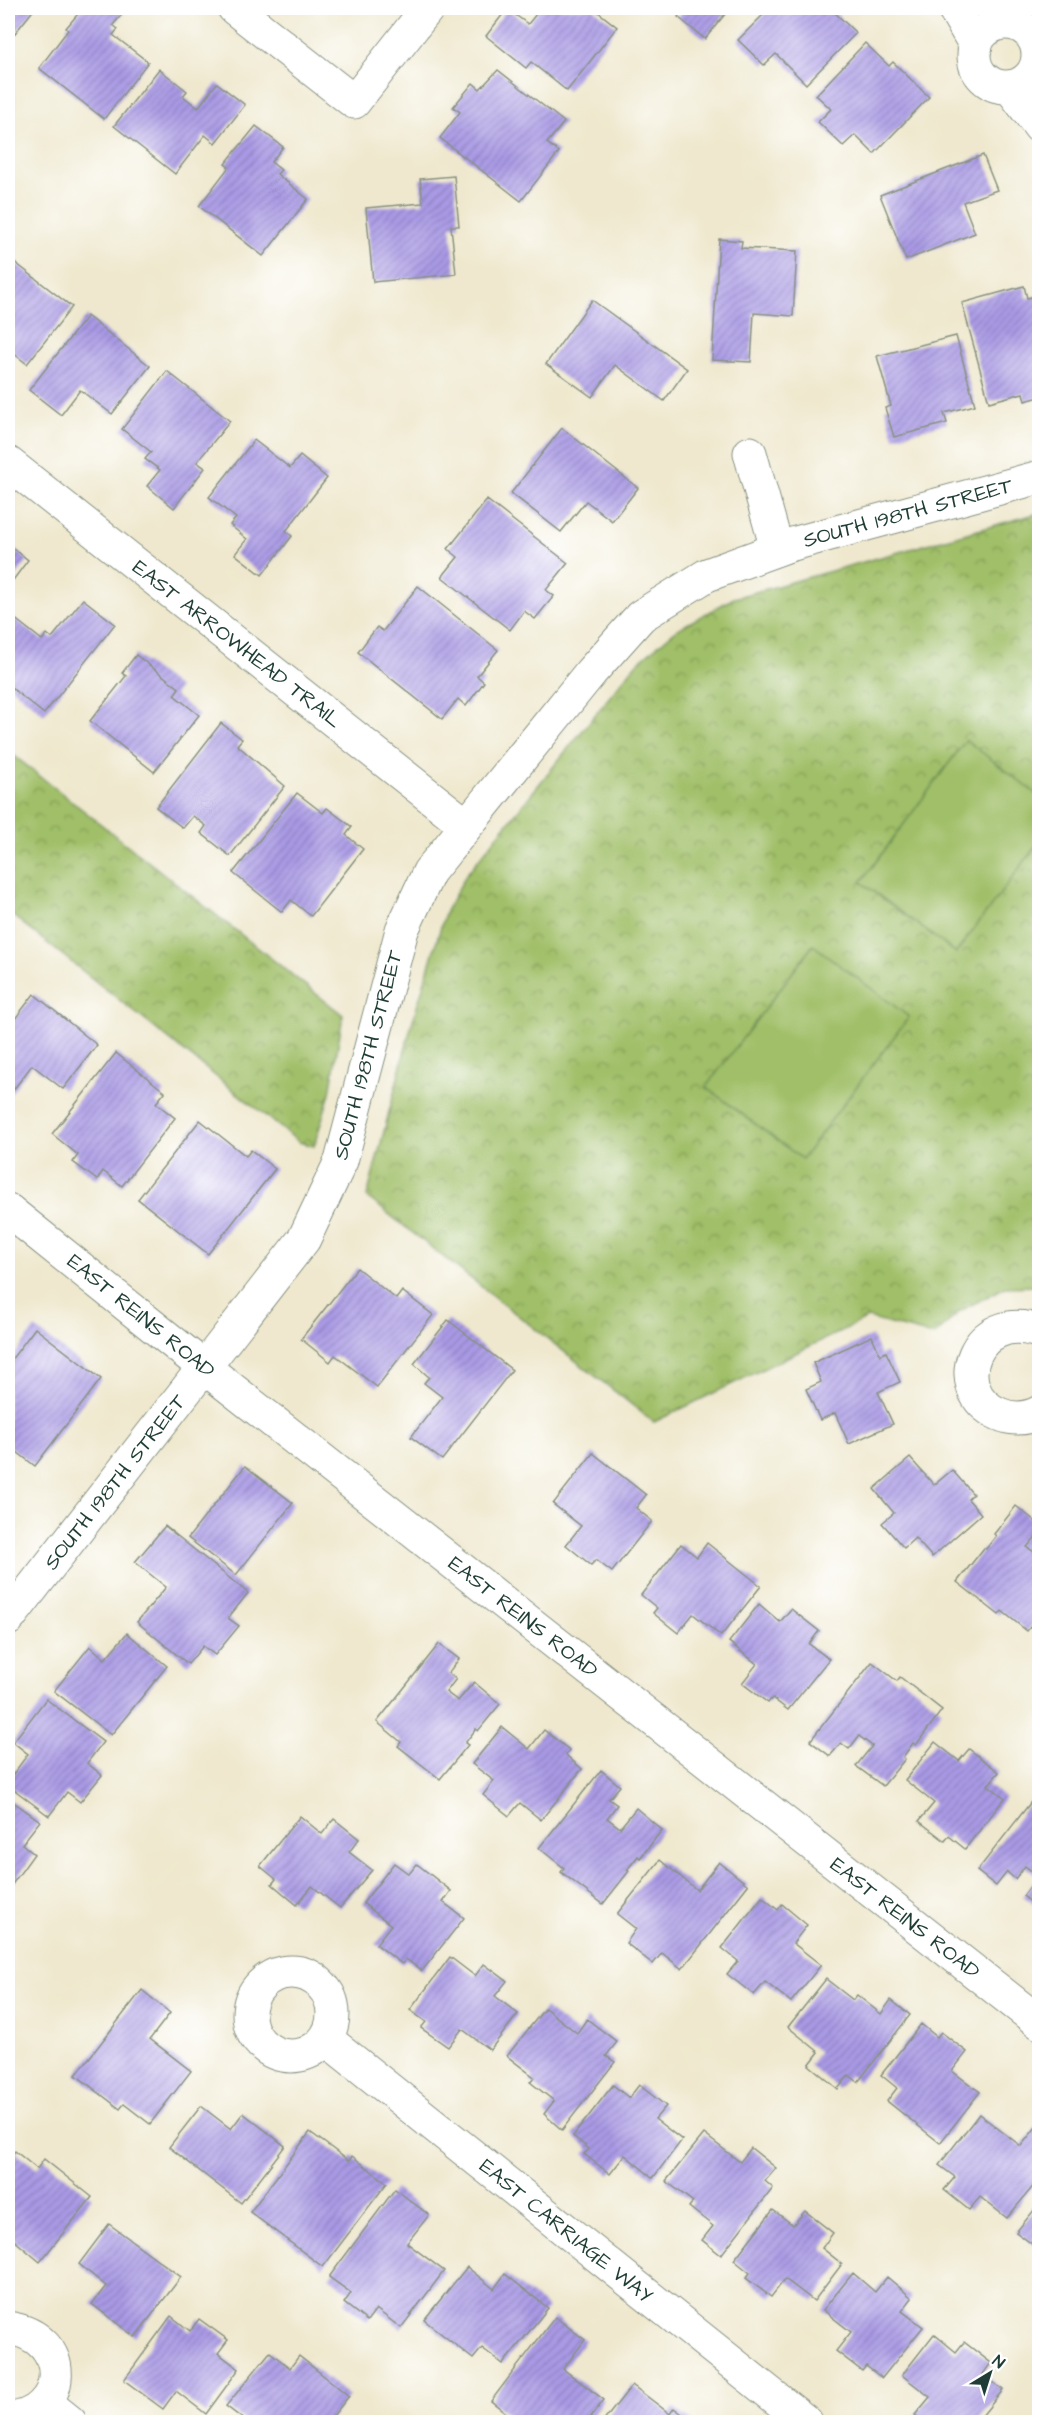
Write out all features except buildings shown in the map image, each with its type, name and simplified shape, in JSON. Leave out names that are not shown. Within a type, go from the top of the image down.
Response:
[{"type":"street","points":[[234,8],[354,102],[428,8]]},
{"type":"street","points":[[954,8],[976,46]]},
{"type":"street","points":[[1008,16],[1032,37],[1039,56],[1031,75],[1022,83],[1010,87],[999,86],[982,76],[974,57],[979,38],[993,26],[1009,23],[1008,16]]},
{"type":"street","points":[[1010,87],[1040,127]]},
{"type":"street","name":"SOUTH 198TH STREET","points":[[750,453],[777,549]]},
{"type":"street","name":"EAST ARROWHEAD TRAIL","points":[[8,463],[466,825]]},
{"type":"street","name":"SOUTH 198TH STREET","points":[[8,1619],[304,1239],[341,1161],[402,930],[429,872],[591,672],[641,616],[707,575],[777,549],[1040,477]]},
{"type":"street","name":"EAST REINS ROAD","points":[[8,1209],[205,1368],[1040,2023]]},
{"type":"street","points":[[1040,1332],[1027,1327],[1012,1326],[998,1330],[986,1338],[977,1349],[972,1362],[971,1376],[982,1402],[993,1411],[1006,1417],[1020,1418],[1040,1412]]},
{"type":"street","name":"EAST CARRIAGE WAY","points":[[326,2039],[806,2422]]},
{"type":"street","points":[[8,2328],[27,2331],[42,2342],[50,2352],[55,2370],[53,2388],[45,2402],[32,2413],[8,2419]]},
{"type":"street","points":[[45,2402],[70,2422]]},
{"type":"green space","points":[[1039,513],[1039,1286],[1005,1287],[960,1311],[934,1336],[868,1318],[654,1422],[367,1197],[411,1027],[445,913],[466,875],[636,664],[676,630],[734,598]]},
{"type":"green space","points":[[966,740],[1039,796],[1039,842],[956,953],[861,882]]},
{"type":"green space","points":[[8,751],[343,1015],[330,1093],[314,1146],[299,1142],[8,912]]},
{"type":"green space","points":[[813,945],[909,1017],[802,1159],[706,1087]]}]
